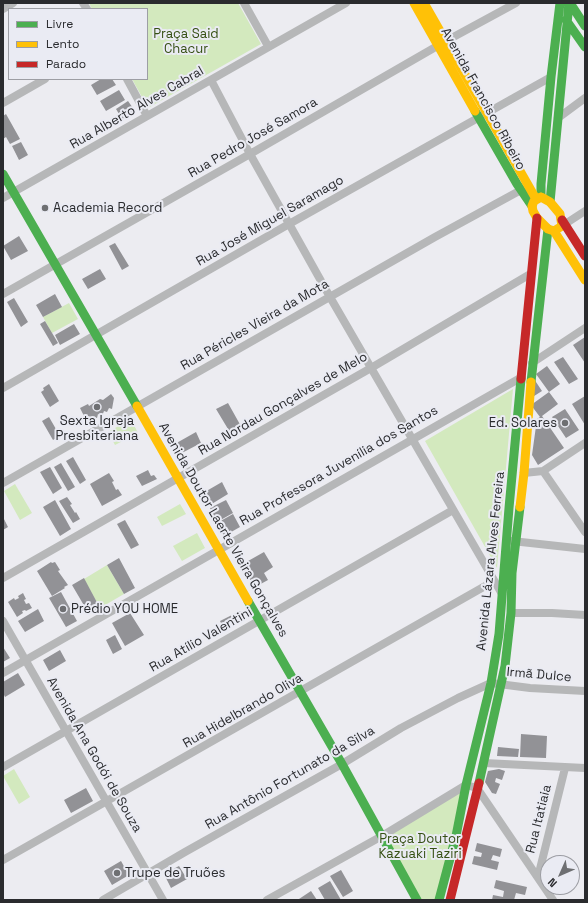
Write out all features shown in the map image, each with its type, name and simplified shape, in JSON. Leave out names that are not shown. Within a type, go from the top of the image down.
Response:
[{"type":"main road","name":"Avenida Francisco Ribeiro","points":[[414,3],[442,43],[483,115],[536,201]]},
{"type":"main road","name":"Avenida Francisco Ribeiro","points":[[424,3],[442,43]]},
{"type":"main road","points":[[570,3],[550,202],[560,214],[558,226],[585,280]]},
{"type":"main road","points":[[570,3],[585,26]]},
{"type":"main road","points":[[560,7],[585,47]]},
{"type":"main road","points":[[560,7],[551,77],[541,184],[536,201],[537,218],[558,226],[585,256]]},
{"type":"main road","name":"Avenida Francisco Ribeiro","points":[[483,115],[521,190],[536,201]]},
{"type":"main road","name":"Avenida Doutor Laerte Vieira Gonçalves","points":[[3,174],[179,478],[218,550],[260,620],[417,900]]},
{"type":"main road","points":[[536,201],[550,202]]},
{"type":"main road","name":"Avenida Lázara Alves Ferreira","points":[[450,900],[484,763],[505,666],[511,613],[516,434],[537,218]]},
{"type":"main road","name":"Avenida Lázara Alves Ferreira","points":[[439,900],[491,683],[501,617],[502,594],[524,473],[532,363],[558,226]]},
{"type":"main road","points":[[516,434],[526,434]]},
{"type":"street","points":[[3,9],[13,3]]},
{"type":"street","points":[[244,3],[268,46]]},
{"type":"street","name":"Rua Alberto Alves Cabral","points":[[3,198],[346,3]]},
{"type":"street","name":"Rua Pedro José Samora","points":[[3,294],[442,43],[516,3]]},
{"type":"street","name":"Rua José Miguel Saramago","points":[[3,388],[289,224],[551,77]]},
{"type":"street","points":[[3,103],[43,80]]},
{"type":"street","points":[[128,80],[147,116]]},
{"type":"street","points":[[210,80],[330,297],[502,594]]},
{"type":"street","points":[[558,118],[585,98]]},
{"type":"street","name":"Rua Péricles Vieira da Mota","points":[[3,483],[521,190]]},
{"type":"street","points":[[558,226],[585,211]]},
{"type":"street","name":"Rua Nordau Gonçalves de Melo","points":[[3,578],[371,368],[532,273]]},
{"type":"street","points":[[532,363],[585,328]]},
{"type":"street","name":"Rua Professora Juvenília dos Santos","points":[[3,673],[522,377]]},
{"type":"street","points":[[524,473],[542,471],[585,443]]},
{"type":"street","points":[[542,471],[585,532]]},
{"type":"street","name":"Rua Atílio Valentini","points":[[3,767],[453,510]]},
{"type":"street","points":[[512,541],[585,548]]},
{"type":"street","name":"Rua Hidelbrando Oliva","points":[[3,860],[494,581]]},
{"type":"street","points":[[511,613],[544,612],[585,615]]},
{"type":"street","name":"Avenida Ana Godói de Souza","points":[[3,621],[163,900]]},
{"type":"street","name":"Irmã Dulce","points":[[491,683],[585,691]]},
{"type":"street","name":"Rua Antônio Fortunato da Silva","points":[[104,900],[185,852],[342,764],[401,728],[458,698],[491,683]]},
{"type":"street","points":[[484,763],[585,768]]},
{"type":"street","name":"Rua Itatiaia","points":[[538,876],[565,768]]},
{"type":"street","points":[[267,900],[382,836],[466,785],[477,788],[553,900]]},
{"type":"green space","name":"Praça Said Chacur","points":[[89,3],[238,3],[261,44],[148,108],[133,80],[148,80],[148,8],[92,8]]},
{"type":"green space","points":[[69,303],[78,319],[52,333],[43,317]]},
{"type":"green space","points":[[513,389],[497,568],[425,441]]},
{"type":"green space","points":[[131,419],[138,433],[115,445],[108,432]]},
{"type":"green space","points":[[15,484],[32,513],[20,520],[4,491]]},
{"type":"green space","points":[[180,504],[186,514],[162,526],[157,517]]},
{"type":"green space","points":[[197,533],[205,548],[182,561],[173,546]]},
{"type":"green space","points":[[107,565],[124,594],[100,608],[84,579]]},
{"type":"green space","points":[[14,769],[30,797],[19,804],[3,776]]},
{"type":"green space","name":"Praça Doutor Kazuaki Taziri","points":[[465,785],[437,900],[417,900],[382,836]]},
{"type":"building","points":[[99,80],[113,80],[116,85],[97,95],[91,85]]},
{"type":"building","points":[[119,90],[125,100],[106,111],[100,101]]},
{"type":"building","points":[[128,101],[135,111],[122,119],[116,109]]},
{"type":"building","points":[[6,114],[20,139],[10,144],[6,137],[3,139],[3,116]]},
{"type":"building","points":[[21,142],[28,155],[19,160],[12,146]]},
{"type":"building","points":[[19,236],[28,251],[11,260],[3,246]]},
{"type":"building","points":[[115,243],[129,266],[122,270],[109,246]]},
{"type":"building","points":[[100,269],[106,279],[88,289],[82,279]]},
{"type":"building","points":[[55,294],[62,307],[43,317],[36,305]]},
{"type":"building","points":[[14,298],[28,322],[21,327],[7,302]]},
{"type":"building","points":[[45,321],[58,343],[53,346],[40,324]]},
{"type":"building","points":[[74,324],[80,334],[60,345],[55,335]]},
{"type":"building","points":[[585,337],[585,363],[573,345]]},
{"type":"building","points":[[563,357],[578,379],[569,384],[554,362]]},
{"type":"building","points":[[547,366],[560,384],[549,392],[536,374]]},
{"type":"building","points":[[534,379],[542,391],[531,398]]},
{"type":"building","points":[[49,384],[59,401],[50,407],[41,392],[44,390],[43,388]]},
{"type":"building","points":[[549,392],[558,404],[542,416],[564,448],[538,465],[532,455],[537,419],[540,417],[531,405]]},
{"type":"building","name":"Sexta Igreja Presbiteriana","points":[[111,394],[114,398],[112,409],[109,408],[107,412],[104,411],[102,416],[98,414],[97,418],[93,417],[92,420],[86,420],[80,408],[88,404],[89,406],[100,399],[103,400]]},
{"type":"building","points":[[585,396],[585,425],[572,404]]},
{"type":"building","points":[[228,403],[242,428],[231,434],[216,409]]},
{"type":"building","name":"Ed. Solares","points":[[565,409],[579,430],[566,438],[552,417]]},
{"type":"building","points":[[49,417],[60,436],[53,440],[42,421]]},
{"type":"building","points":[[196,432],[201,443],[178,455],[173,445]]},
{"type":"building","points":[[73,457],[86,480],[80,484],[66,461]]},
{"type":"building","points":[[61,463],[75,487],[68,491],[54,467]]},
{"type":"building","points":[[50,467],[62,488],[53,494],[40,472]]},
{"type":"building","points":[[148,470],[151,476],[154,475],[157,479],[142,486],[136,476]]},
{"type":"building","points":[[109,473],[114,481],[112,482],[116,490],[118,489],[122,495],[102,506],[90,484]]},
{"type":"building","points":[[222,482],[228,494],[210,505],[203,493]]},
{"type":"building","points":[[67,497],[72,504],[70,505],[80,519],[73,523],[59,501]]},
{"type":"building","points":[[55,500],[71,529],[60,536],[43,507]]},
{"type":"building","points":[[226,500],[233,513],[217,522],[210,508]]},
{"type":"building","points":[[233,514],[240,527],[224,536],[217,523]]},
{"type":"building","points":[[3,517],[8,527],[3,530]]},
{"type":"building","points":[[125,520],[139,545],[131,549],[117,524]]},
{"type":"building","points":[[264,552],[273,567],[264,573],[268,580],[257,586],[253,579],[250,580],[241,565]]},
{"type":"building","points":[[119,558],[135,588],[124,594],[107,565]]},
{"type":"building","points":[[51,562],[55,562],[60,570],[58,571],[68,585],[52,596],[37,571]]},
{"type":"building","points":[[84,578],[100,608],[89,614],[72,585]]},
{"type":"building","name":"Prédio YOU HOME","points":[[61,592],[77,621],[66,627],[49,598]]},
{"type":"building","points":[[23,593],[26,599],[24,600],[26,604],[29,603],[32,608],[22,611],[23,613],[17,617],[8,602],[14,598],[15,600],[19,598],[18,596]]},
{"type":"building","points":[[38,609],[44,621],[25,632],[18,621]]},
{"type":"building","points":[[240,611],[244,619],[224,629],[220,621]]},
{"type":"building","points":[[130,613],[144,635],[125,646],[112,623]]},
{"type":"building","points":[[115,635],[122,649],[113,654],[106,640]]},
{"type":"building","points":[[3,647],[10,658],[3,662]]},
{"type":"building","points":[[60,650],[66,661],[49,671],[43,660]]},
{"type":"building","points":[[18,673],[25,685],[5,697],[3,693],[3,682]]},
{"type":"building","points":[[521,734],[547,736],[546,758],[520,757]]},
{"type":"building","points":[[498,747],[519,749],[518,757],[497,756]]},
{"type":"building","points":[[499,769],[505,771],[502,780],[496,778],[495,782],[500,784],[496,794],[492,793],[485,782],[488,771]]},
{"type":"building","points":[[86,788],[93,801],[71,813],[64,800]]},
{"type":"building","points":[[477,843],[502,849],[500,857],[493,855],[491,860],[499,862],[497,870],[472,864],[474,856],[481,857],[482,853],[475,851]]},
{"type":"building","name":"Trupe de Truões","points":[[121,861],[129,875],[112,885],[104,871]]},
{"type":"building","points":[[179,866],[187,879],[171,888],[164,874]]},
{"type":"building","points":[[341,870],[353,891],[343,897],[330,876]]},
{"type":"building","points":[[496,880],[527,887],[525,895],[516,893],[514,900],[492,900],[493,895],[503,897],[504,891],[494,888]]},
{"type":"building","points":[[330,881],[341,900],[325,900],[318,888]]},
{"type":"building","points":[[311,891],[317,900],[299,899]]},
{"type":"traffic: fast","points":[[541,197],[551,77],[560,3]]},
{"type":"traffic: fast","points":[[550,202],[569,3]]},
{"type":"traffic: fast","points":[[570,3],[585,26]]},
{"type":"traffic: fast","points":[[566,20],[585,47]]},
{"type":"traffic: fast","points":[[475,111],[517,184],[532,206]]},
{"type":"traffic: fast","points":[[3,174],[137,406]]},
{"type":"traffic: fast","points":[[531,382],[548,229]]},
{"type":"traffic: fast","points":[[439,900],[456,836],[466,785],[491,683],[499,634],[521,379]]},
{"type":"traffic: fast","points":[[479,783],[505,666],[511,613],[512,573],[520,507]]},
{"type":"traffic: fast","points":[[248,601],[342,764],[417,900]]},
{"type":"traffic: slow","points":[[414,3],[475,111]]},
{"type":"traffic: slow","points":[[424,3],[536,199]]},
{"type":"traffic: slow","points":[[541,197],[550,202],[560,214],[562,226],[554,231],[548,229],[537,218],[533,211],[532,206],[534,201],[541,197]]},
{"type":"traffic: slow","points":[[554,231],[585,280]]},
{"type":"traffic: slow","points":[[520,507],[531,382]]},
{"type":"traffic: slow","points":[[137,406],[248,601]]},
{"type":"traffic: jam","points":[[521,379],[537,218]]},
{"type":"traffic: jam","points":[[562,220],[585,256]]},
{"type":"traffic: jam","points":[[450,900],[479,783]]},
{"type":"place","name":"Academia Record","points":[[45,208]]},
{"type":"place","name":"Sexta Igreja Presbiteriana","points":[[97,407]]},
{"type":"place","name":"Ed. Solares","points":[[565,423]]},
{"type":"place","name":"Prédio YOU HOME","points":[[63,609]]},
{"type":"place","name":"Trupe de Truões","points":[[117,873]]}]
